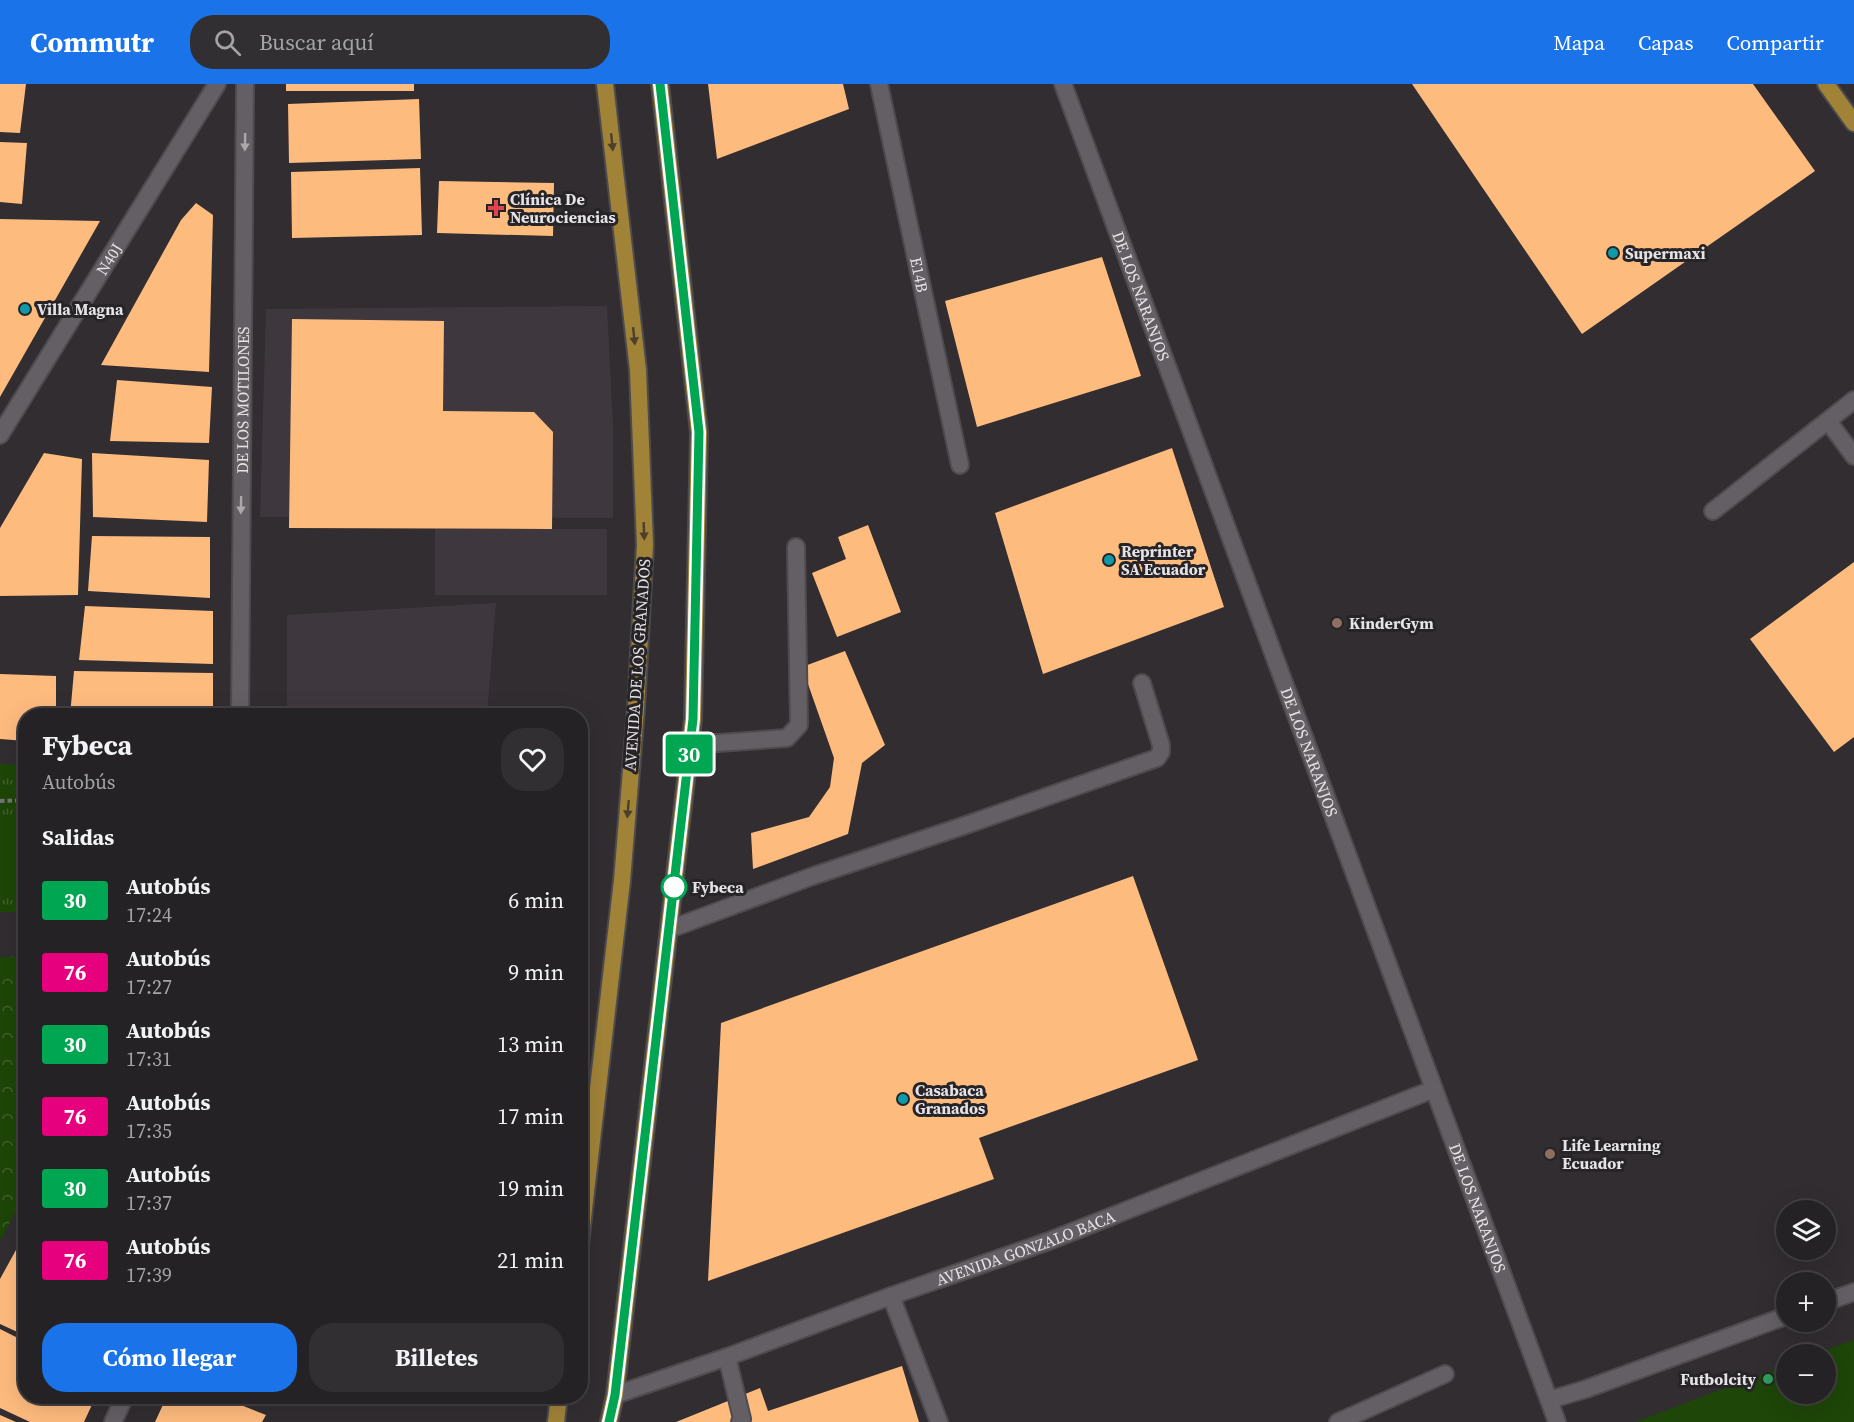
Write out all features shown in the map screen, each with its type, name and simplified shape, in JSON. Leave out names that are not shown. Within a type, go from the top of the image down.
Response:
[{"type":"main road","name":"AVENIDA DE LOS GRANADOS","points":[[588,1175],[622,881],[636,709],[645,546],[638,370],[605,84]]},
{"type":"main road","points":[[609,1422],[615,1395],[693,719],[699,432],[660,84]]},
{"type":"main road","points":[[1826,84],[1854,123]]},
{"type":"main road","points":[[556,1422],[558,1404]]},
{"type":"street","name":"N40J","points":[[0,435],[217,84]]},
{"type":"street","name":"DE LOS MOTILONES","points":[[240,708],[245,84]]},
{"type":"street","name":"E14B","points":[[879,84],[960,465]]},
{"type":"street","name":"DE LOS NARANJOS","points":[[1063,84],[1557,1422]]},
{"type":"street","points":[[1713,511],[1854,400]]},
{"type":"street","points":[[1828,421],[1854,456]]},
{"type":"street","points":[[690,745],[787,738],[799,725],[796,547]]},
{"type":"street","points":[[670,929],[810,877],[1157,758],[1161,752],[1161,746],[1142,683]]},
{"type":"street","name":"AVENIDA GONZALO BACA","points":[[615,1395],[1049,1241],[1434,1089]]},
{"type":"street","points":[[1836,1298],[1854,1292]]},
{"type":"street","points":[[891,1296],[939,1422]]},
{"type":"street","points":[[1549,1400],[1586,1389],[1776,1320]]},
{"type":"street","points":[[727,1357],[742,1419],[740,1422]]},
{"type":"street","points":[[1338,1422],[1445,1374]]},
{"type":"street","points":[[113,1422],[121,1404]]},
{"type":"path","points":[[0,801],[18,800]]},
{"type":"shaded area","points":[[607,306],[613,426],[613,518],[260,517],[266,309]]},
{"type":"shaded area","points":[[435,529],[607,529],[607,595],[435,595]]},
{"type":"shaded area","points":[[496,603],[488,708],[287,708],[287,615]]},
{"type":"green space","points":[[0,764],[18,765],[18,912],[0,912]]},
{"type":"green space","points":[[0,815],[18,815],[18,892],[0,893]]},
{"type":"green space","points":[[18,956],[18,1207],[0,1241],[0,957]]},
{"type":"green space","name":"Futbolcity","points":[[1854,1340],[1854,1422],[1635,1422],[1776,1369],[1776,1404],[1836,1404],[1836,1346]]},
{"type":"building","points":[[0,84],[26,84],[20,133],[0,132]]},
{"type":"building","points":[[286,84],[414,84],[414,91],[286,91]]},
{"type":"building","points":[[708,84],[843,84],[849,109],[717,159]]},
{"type":"building","name":"Supermaxi","points":[[1412,84],[1753,84],[1815,171],[1582,334]]},
{"type":"building","points":[[419,99],[421,159],[289,163],[288,104]]},
{"type":"building","points":[[0,142],[27,143],[22,204],[0,202]]},
{"type":"building","points":[[420,168],[422,235],[292,238],[291,172]]},
{"type":"building","name":"Clínica De Neurociencias","points":[[439,181],[554,183],[553,236],[437,233]]},
{"type":"building","points":[[196,203],[213,215],[209,372],[101,365],[181,220]]},
{"type":"building","name":"Villa Magna","points":[[0,219],[100,221],[0,397]]},
{"type":"building","points":[[1102,257],[1141,376],[977,427],[945,301]]},
{"type":"building","points":[[292,319],[444,321],[443,411],[534,412],[553,432],[552,529],[289,528]]},
{"type":"building","points":[[117,380],[212,387],[209,443],[110,441]]},
{"type":"building","name":"Reprinter SA Ecuador","points":[[1172,448],[1224,607],[1043,674],[995,513]]},
{"type":"building","points":[[44,453],[82,459],[78,595],[0,596],[0,528]]},
{"type":"building","points":[[92,453],[209,460],[207,522],[93,517]]},
{"type":"building","points":[[868,525],[901,612],[837,637],[812,573],[846,559],[838,537]]},
{"type":"building","points":[[92,536],[210,537],[210,598],[88,591]]},
{"type":"building","points":[[1854,562],[1854,737],[1834,752],[1750,639]]},
{"type":"building","points":[[85,606],[213,611],[213,664],[79,660]]},
{"type":"building","points":[[845,651],[885,745],[862,763],[848,834],[753,869],[751,833],[809,817],[830,787],[834,758],[802,667]]},
{"type":"building","points":[[74,671],[213,673],[213,708],[71,708]]},
{"type":"building","points":[[0,674],[56,676],[56,708],[18,708],[18,740],[0,739]]},
{"type":"building","name":"Casabaca Granados","points":[[1133,876],[1198,1060],[979,1138],[994,1179],[708,1281],[721,1023]]},
{"type":"building","points":[[18,1246],[18,1332],[0,1324],[0,1279]]},
{"type":"building","points":[[0,1329],[18,1338],[18,1404],[92,1404],[84,1422],[30,1422],[0,1408]]},
{"type":"building","points":[[902,1366],[919,1422],[676,1422],[760,1388],[768,1411]]},
{"type":"building","points":[[163,1404],[238,1404],[266,1415],[262,1422],[155,1422]]},
{"type":"building","points":[[0,1415],[16,1422],[0,1422]]},
{"type":"bus line","name":"30","points":[[609,1422],[615,1395],[693,719],[699,432],[660,84]]},
{"type":"place","name":"Clínica De Neurociencias","points":[[496,208]]},
{"type":"place","name":"Supermaxi","points":[[1613,253]]},
{"type":"place","name":"Villa Magna","points":[[25,309]]},
{"type":"place","name":"Reprinter SA Ecuador","points":[[1109,560]]},
{"type":"place","name":"KinderGym","points":[[1337,623]]},
{"type":"place","name":"Fybeca","points":[[674,887]]},
{"type":"place","name":"Casabaca Granados","points":[[903,1099]]},
{"type":"place","name":"Life Learning Ecuador","points":[[1550,1154]]},
{"type":"place","name":"Futbolcity","points":[[1768,1379]]}]
